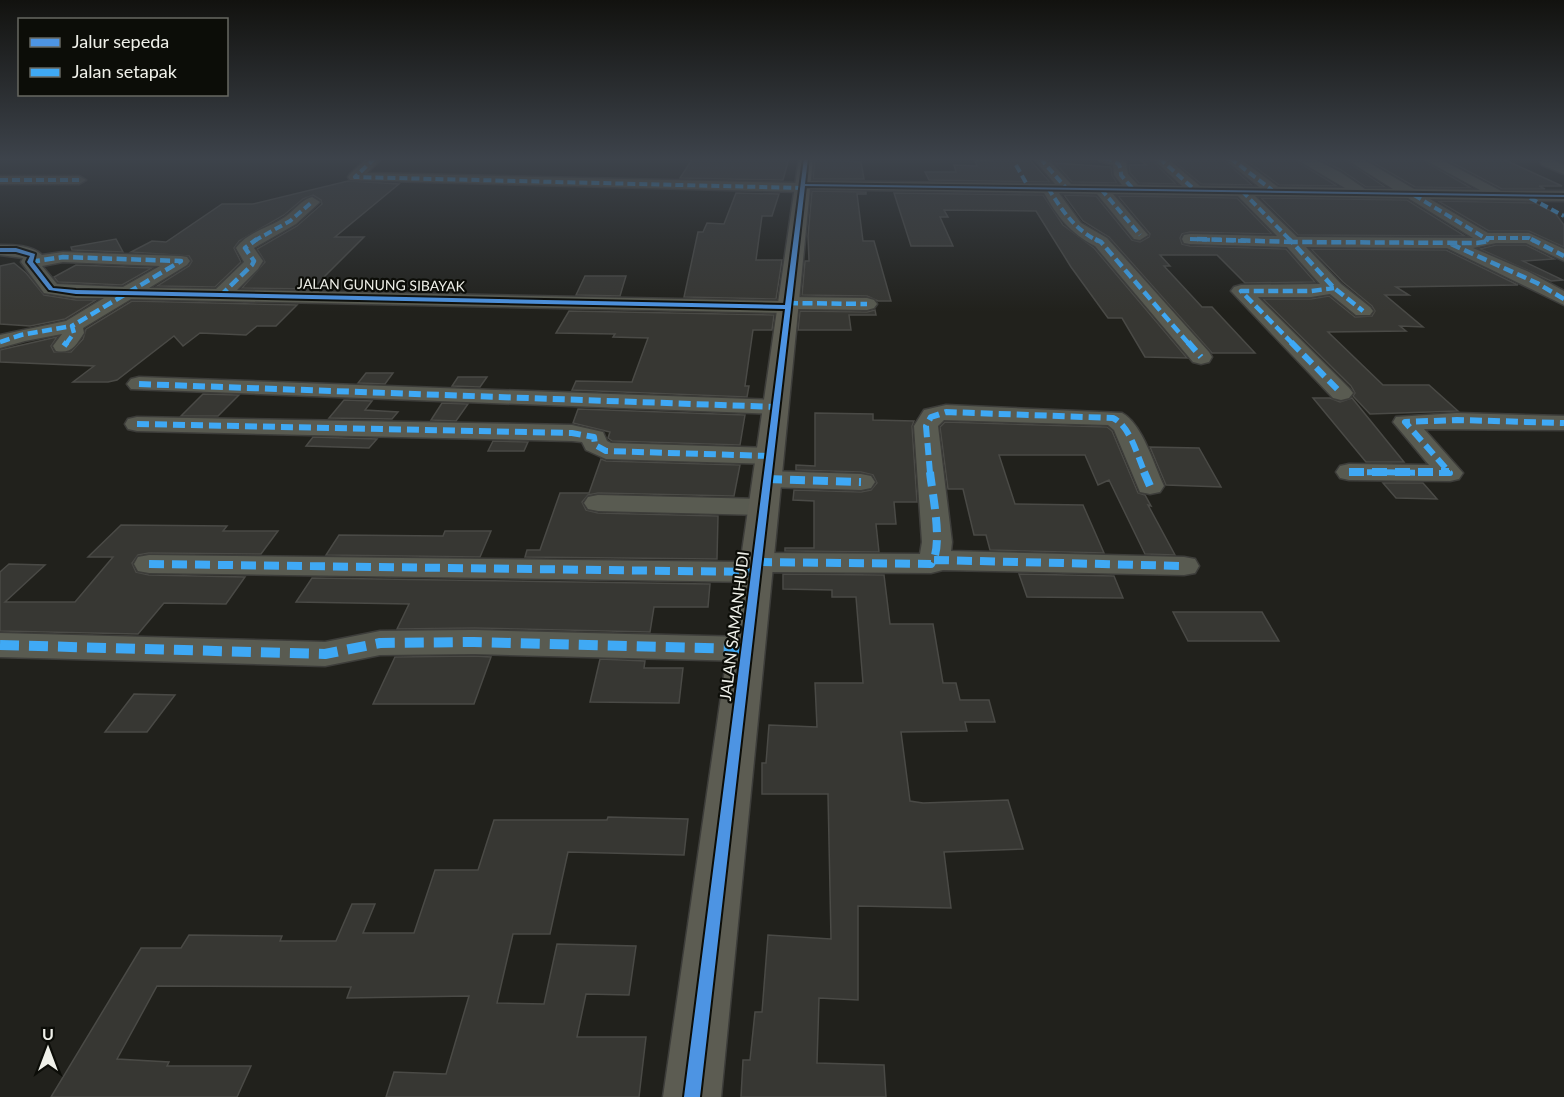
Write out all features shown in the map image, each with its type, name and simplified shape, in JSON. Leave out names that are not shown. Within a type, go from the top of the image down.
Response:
[{"type":"street","points":[[220,296],[252,265],[254,261],[245,248],[248,244],[290,221],[304,209]]},
{"type":"street","name":"JALAN SAMANHUDI","points":[[692,1097],[798,209]]},
{"type":"street","points":[[1064,209],[1069,222],[1084,235],[1101,242],[1201,357]]},
{"type":"street","points":[[1118,209],[1140,235]]},
{"type":"street","points":[[1260,209],[1334,288],[1363,311]]},
{"type":"street","points":[[1190,239],[1292,242],[1489,241],[1437,209]]},
{"type":"street","points":[[1485,238],[1529,238],[1564,256]]},
{"type":"street","points":[[1448,243],[1522,276],[1564,299]]},
{"type":"street","name":"JALAN GUNUNG SIBAYAK","points":[[0,250],[16,250],[33,255],[30,262],[51,289],[127,294],[788,305],[867,304]]},
{"type":"street","points":[[0,342],[21,334],[72,326],[181,261],[54,257],[30,262]]},
{"type":"street","points":[[1334,288],[1311,291],[1241,291],[1341,393]]},
{"type":"street","points":[[64,346],[74,333],[72,326]]},
{"type":"street","points":[[139,384],[776,407]]},
{"type":"street","points":[[149,564],[756,567],[931,564],[938,542],[927,420],[934,415],[961,412],[1113,418],[1121,422],[1126,430],[1150,486]]},
{"type":"street","points":[[1349,472],[1450,473],[1405,422],[1457,420],[1564,423]]},
{"type":"street","points":[[137,424],[590,435],[594,437],[595,445],[606,451],[767,481]]},
{"type":"street","points":[[598,503],[767,481],[861,482]]},
{"type":"street","points":[[934,560],[1184,566]]},
{"type":"street","points":[[0,645],[315,654],[392,643],[474,642],[746,649]]},
{"type":"building","points":[[214,209],[291,209],[239,241],[234,248],[241,262],[215,287],[157,286],[189,266],[192,261],[189,256],[131,252],[152,241],[166,242]]},
{"type":"building","points":[[316,209],[369,209],[335,237],[364,237],[312,289],[242,288],[265,262],[257,249],[297,226]]},
{"type":"building","points":[[730,209],[774,209],[772,216],[762,216],[756,260],[782,260],[776,299],[684,297],[698,232],[703,232],[707,223],[724,224]]},
{"type":"building","points":[[810,209],[859,209],[863,241],[874,241],[891,301],[878,301],[867,296],[802,295],[805,261],[809,261]]},
{"type":"building","points":[[899,209],[1052,209],[1063,225],[1094,248],[1187,358],[1145,357],[1122,318],[1108,318],[1071,267],[1036,211],[944,210],[948,217],[940,217],[953,246],[911,246]]},
{"type":"building","points":[[1074,209],[1107,209],[1132,240],[1140,242],[1150,234],[1129,209],[1248,209],[1272,234],[1190,232],[1182,234],[1180,238],[1182,244],[1286,249],[1315,282],[1245,283],[1217,255],[1160,255],[1170,266],[1164,266],[1202,307],[1212,307],[1255,353],[1212,353],[1109,237],[1083,221]]},
{"type":"building","points":[[1272,209],[1422,209],[1465,236],[1298,235]]},
{"type":"building","points":[[1452,209],[1547,209],[1555,213],[1564,225],[1564,247],[1529,231],[1489,231]]},
{"type":"building","points":[[116,239],[123,252],[72,250],[71,247]]},
{"type":"building","points":[[1496,245],[1526,245],[1554,259],[1523,261],[1563,280],[1551,281],[1480,249]]},
{"type":"building","points":[[1311,249],[1446,250],[1518,285],[1396,287],[1409,295],[1385,295],[1423,327],[1400,326],[1406,331],[1328,332],[1383,385],[1429,385],[1458,411],[1370,414],[1353,396],[1355,393],[1351,386],[1263,299],[1311,299],[1329,296],[1355,317],[1372,316],[1375,311],[1372,306],[1343,282]]},
{"type":"building","points":[[14,263],[26,273],[44,295],[76,300],[96,300],[65,319],[30,326],[0,324],[0,266]]},
{"type":"building","points":[[76,265],[152,268],[122,285],[58,282],[54,277]]},
{"type":"building","points":[[585,276],[626,276],[620,296],[576,295]]},
{"type":"building","points":[[132,301],[297,305],[276,326],[257,326],[246,335],[200,333],[183,346],[174,336],[117,380],[108,382],[73,382],[94,366],[0,362],[0,350],[57,337],[51,346],[54,352],[71,352],[83,339],[86,329]]},
{"type":"building","points":[[875,310],[876,315],[849,315],[851,330],[798,330],[800,311],[867,312]]},
{"type":"building","points":[[569,311],[774,315],[772,330],[753,330],[745,386],[749,386],[747,397],[572,390],[576,381],[632,382],[648,338],[613,337],[615,334],[556,333]]},
{"type":"building","points":[[366,373],[393,373],[385,384],[358,383]]},
{"type":"building","points":[[458,377],[487,377],[480,387],[452,386]]},
{"type":"building","points":[[203,394],[239,395],[218,416],[181,416]]},
{"type":"building","points":[[1313,398],[1330,398],[1340,402],[1352,398],[1404,462],[1366,462]]},
{"type":"building","points":[[344,400],[372,401],[365,410],[398,412],[392,419],[329,418]]},
{"type":"building","points":[[442,403],[468,404],[456,421],[431,420]]},
{"type":"building","points":[[578,409],[745,415],[740,445],[612,441],[608,438],[610,432],[573,423]]},
{"type":"building","points":[[815,413],[873,414],[873,420],[914,421],[912,426],[917,502],[894,502],[896,524],[876,524],[879,552],[785,551],[785,548],[814,548],[814,501],[793,500],[794,490],[861,492],[871,490],[877,483],[873,475],[861,472],[796,470],[796,465],[815,466]]},
{"type":"building","points":[[945,422],[1107,427],[1112,431],[1138,493],[1145,495],[1175,555],[1145,554],[1109,480],[1098,485],[1085,455],[999,455],[1015,504],[1083,505],[1104,553],[990,550],[986,535],[974,535],[963,489],[948,489],[940,427]]},
{"type":"building","points":[[313,437],[377,439],[369,448],[306,446]]},
{"type":"building","points":[[493,441],[528,442],[524,451],[488,451]]},
{"type":"building","points":[[1150,447],[1199,448],[1221,487],[1166,485]]},
{"type":"building","points":[[601,459],[740,465],[734,496],[598,493],[588,495],[582,502],[586,510],[598,513],[718,516],[717,559],[525,557],[527,550],[540,550],[560,493],[589,493]]},
{"type":"building","points":[[1383,483],[1423,483],[1437,499],[1396,498]]},
{"type":"building","points":[[121,525],[227,526],[223,531],[278,531],[261,554],[149,553],[138,555],[132,563],[136,572],[149,575],[245,577],[226,604],[164,603],[138,634],[0,631],[0,572],[9,564],[45,565],[5,602],[75,602],[113,557],[88,557]]},
{"type":"building","points":[[445,531],[491,531],[480,557],[326,555],[339,535],[443,536]]},
{"type":"building","points":[[783,574],[884,575],[890,624],[933,624],[943,683],[956,683],[960,700],[989,700],[995,722],[965,722],[967,731],[901,732],[910,801],[923,803],[1008,800],[1023,849],[944,852],[951,908],[858,906],[858,1000],[819,998],[817,1063],[884,1065],[886,1097],[741,1097],[743,1060],[750,1060],[755,1012],[762,1012],[768,935],[831,939],[828,794],[762,794],[762,763],[766,763],[769,725],[817,727],[815,683],[863,683],[856,597],[832,597],[832,590],[783,589]]},
{"type":"building","points":[[1019,574],[1114,576],[1123,598],[1027,597]]},
{"type":"building","points":[[312,578],[710,584],[708,607],[654,607],[650,632],[474,628],[397,629],[409,604],[296,602]]},
{"type":"building","points":[[1173,612],[1262,612],[1279,641],[1188,641]]},
{"type":"building","points":[[395,657],[491,657],[474,704],[373,704]]},
{"type":"building","points":[[600,659],[645,661],[644,668],[683,668],[679,703],[590,702]]},
{"type":"building","points":[[134,694],[175,695],[147,732],[105,732]]},
{"type":"building","points":[[608,817],[688,819],[684,855],[568,852],[550,934],[513,934],[497,1003],[544,1004],[557,944],[636,946],[629,995],[586,994],[577,1037],[646,1037],[639,1097],[386,1097],[394,1072],[446,1074],[469,996],[347,998],[351,987],[157,986],[117,1059],[169,1062],[167,1066],[251,1066],[237,1097],[51,1097],[141,948],[181,948],[189,935],[282,936],[280,941],[336,941],[352,904],[375,904],[363,933],[414,933],[435,870],[478,870],[494,820],[607,820]]},
{"type":"marked path","points":[[220,296],[252,265],[254,261],[245,248],[248,244],[290,221],[304,209]]},
{"type":"marked path","points":[[1062,209],[1082,232],[1101,242],[1201,357]]},
{"type":"marked path","points":[[1118,209],[1140,235]]},
{"type":"marked path","points":[[1260,209],[1292,242],[1477,243],[1489,241],[1485,238]]},
{"type":"marked path","points":[[1437,209],[1485,238],[1529,238],[1564,256]]},
{"type":"marked path","points":[[1551,209],[1564,216]]},
{"type":"marked path","points":[[1190,239],[1292,242],[1334,288],[1363,311]]},
{"type":"marked path","points":[[1451,244],[1537,283],[1564,299]]},
{"type":"marked path","points":[[30,262],[63,257],[181,261],[72,326],[74,333],[64,346]]},
{"type":"marked path","points":[[1334,288],[1311,291],[1241,291],[1341,393]]},
{"type":"marked path","points":[[788,303],[867,304]]},
{"type":"marked path","points":[[0,342],[21,335],[72,326]]},
{"type":"marked path","points":[[139,384],[776,407]]},
{"type":"marked path","points":[[757,562],[931,564],[934,560],[937,542],[926,426],[931,417],[946,412],[1113,418],[1121,422],[1126,430],[1150,486]]},
{"type":"marked path","points":[[1349,472],[1450,473],[1405,422],[1457,420],[1564,423]]},
{"type":"marked path","points":[[137,424],[572,433],[594,437],[595,445],[606,451],[770,456]]},
{"type":"marked path","points":[[767,479],[861,482]]},
{"type":"marked path","points":[[934,560],[1184,566]]},
{"type":"marked path","points":[[149,564],[755,572]]},
{"type":"marked path","points":[[0,645],[325,654],[380,643],[474,642],[746,649]]},
{"type":"cycle path","points":[[692,1097],[800,209]]},
{"type":"cycle path","points":[[0,250],[16,250],[33,255],[30,262],[51,289],[76,292],[788,307]]}]
